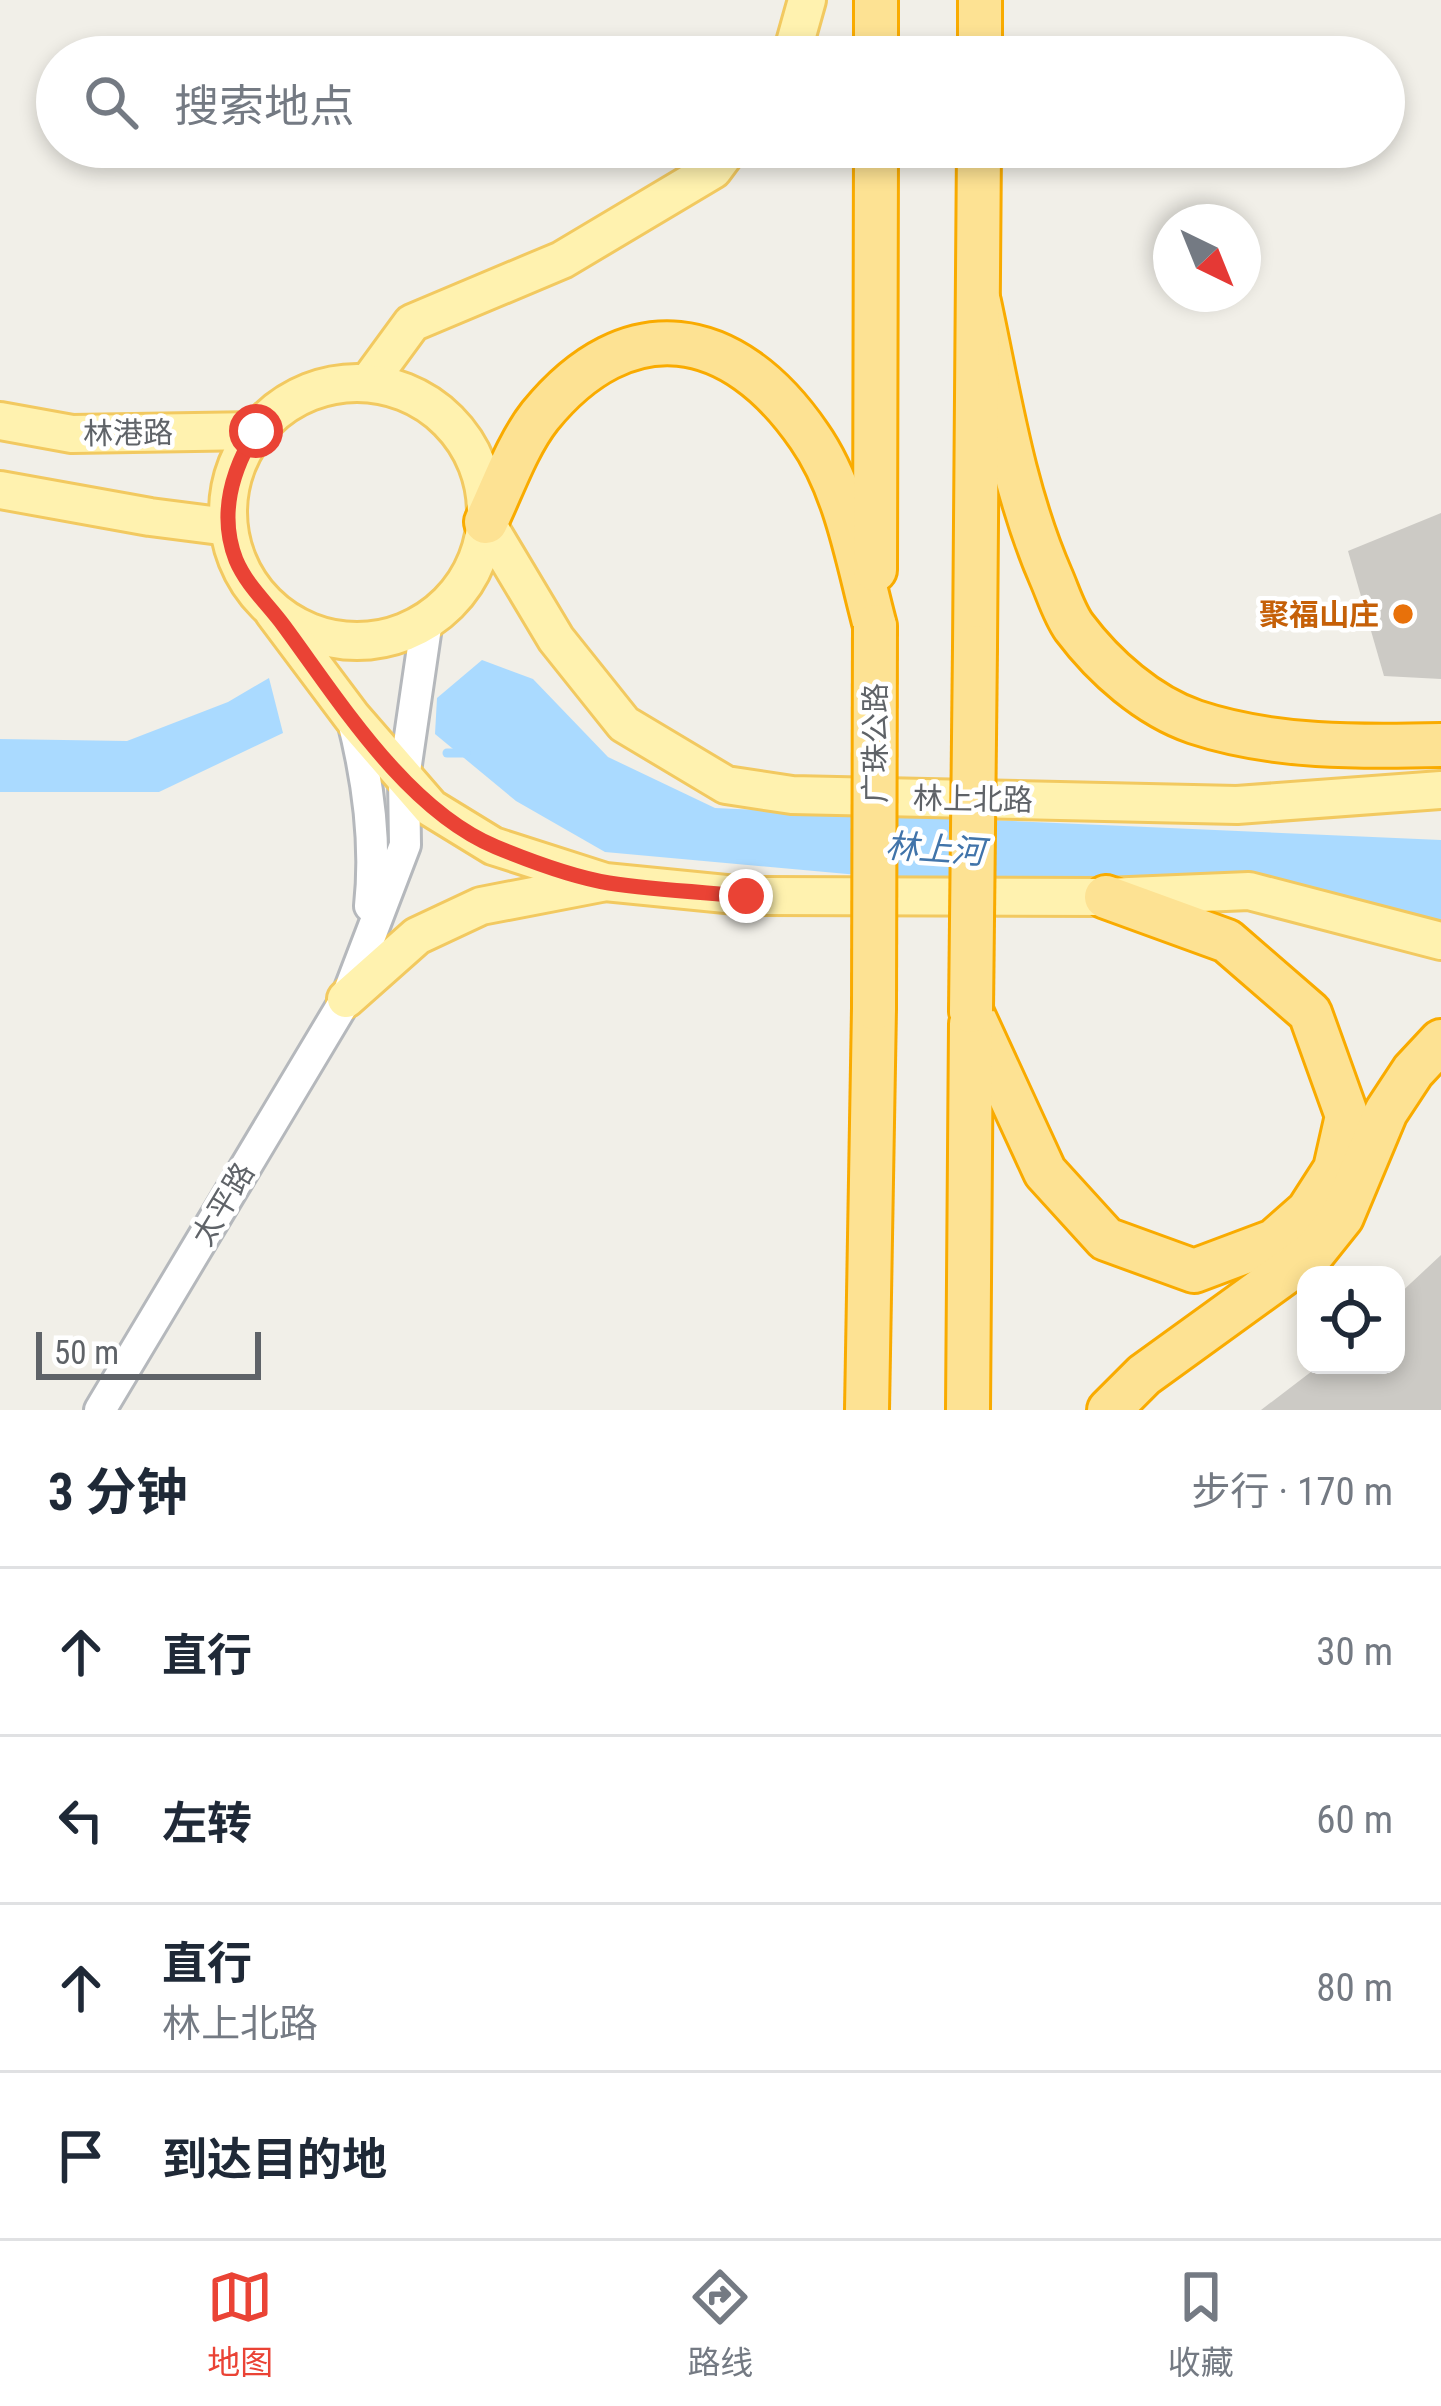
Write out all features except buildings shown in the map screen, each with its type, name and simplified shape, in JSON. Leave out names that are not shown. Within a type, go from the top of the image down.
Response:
[{"type":"highway","points":[[876,0],[876,36]]},
{"type":"highway","points":[[980,0],[980,36]]},
{"type":"highway","name":"广珠公路","points":[[867,1410],[874,1008],[876,168]]},
{"type":"highway","points":[[968,1410],[980,168]]},
{"type":"highway","points":[[979,302],[1018,484],[1043,559],[1072,624],[1127,684],[1193,721],[1262,736],[1353,747],[1441,745]]},
{"type":"highway","points":[[486,522],[537,419],[586,368],[640,344],[702,345],[764,381],[811,438],[844,509],[875,626]]},
{"type":"highway","points":[[970,1011],[1045,1172],[1106,1239],[1195,1271],[1274,1241],[1308,1210],[1335,1169],[1347,1115],[1310,1012],[1227,941],[1106,897]]},
{"type":"highway","points":[[1109,1410],[1144,1375],[1314,1252],[1342,1217],[1386,1112],[1441,1042]]},
{"type":"main road","points":[[797,36],[807,0]]},
{"type":"main road","points":[[368,383],[412,323],[562,260],[714,168]]},
{"type":"main road","points":[[274,613],[318,634],[366,641],[398,635],[428,620],[457,594],[477,560],[486,522],[483,482],[468,445],[455,429],[442,414],[408,393],[368,383],[327,386],[288,403],[256,431],[238,460],[229,493],[228,527],[236,559],[252,588],[352,717],[431,808],[493,846],[605,882],[746,896],[1106,897],[1249,891],[1441,941]]},
{"type":"main road","name":"林港路","points":[[0,421],[72,434],[256,431]]},
{"type":"main road","points":[[0,490],[150,518],[228,527]]},
{"type":"main road","name":"林上北路","points":[[486,522],[556,639],[624,724],[726,785],[792,795],[1237,805],[1441,790]]},
{"type":"main road","points":[[346,999],[417,936],[481,906],[605,882]]},
{"type":"street","points":[[346,999],[405,845],[404,778],[428,620]]},
{"type":"street","points":[[346,999],[368,926],[374,871],[366,770],[352,717]]},
{"type":"street","name":"太平路","points":[[100,1410],[346,999]]},
{"type":"water","points":[[482,660],[533,679],[608,757],[715,808],[1441,840],[1441,928],[605,852],[516,801],[435,734],[437,698]]},
{"type":"water","points":[[269,678],[283,733],[159,792],[0,792],[0,739],[127,741],[228,702]]},
{"type":"waterway","name":"林上河","points":[[447,753],[466,753]]},
{"type":"place","name":"聚福山庄","points":[[1403,614]]},
{"type":"route","points":[[256,431],[238,460],[229,493],[228,527],[236,559],[252,588],[352,717],[431,808],[493,846],[605,882],[746,896]]}]
